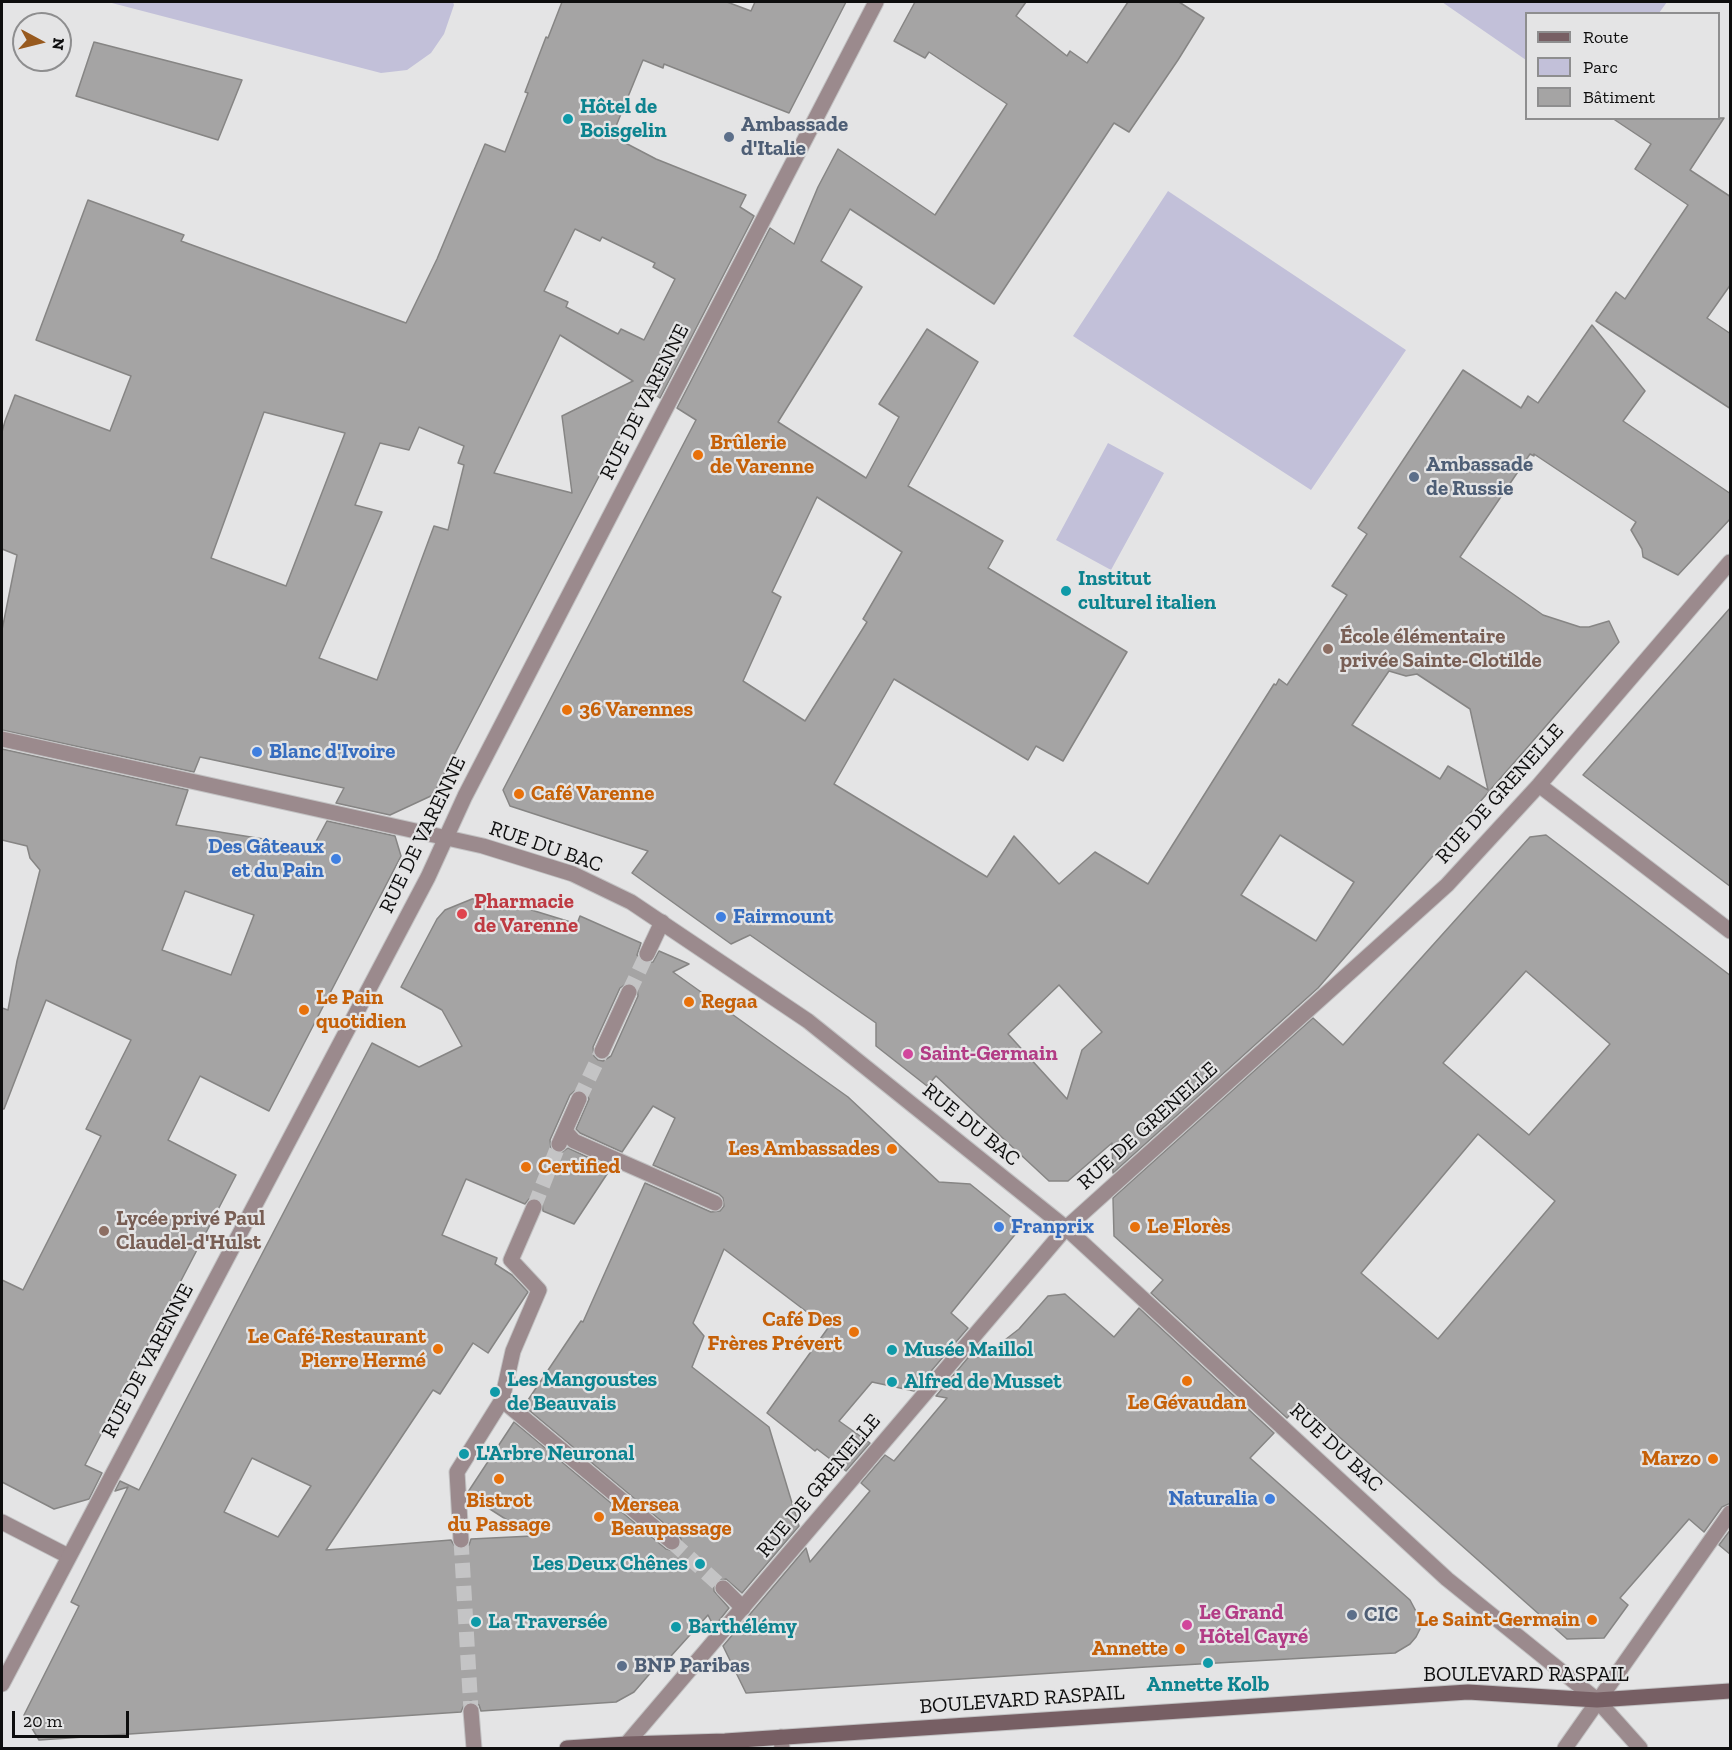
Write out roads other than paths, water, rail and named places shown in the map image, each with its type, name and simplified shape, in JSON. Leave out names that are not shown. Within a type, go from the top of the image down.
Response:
[{"type":"main road","name":"BOULEVARD RASPAIL","points":[[567,1749],[725,1742],[782,1743],[1468,1692],[1598,1700],[1731,1691]]},
{"type":"street","name":"RUE DE VARENNE","points":[[2,1684],[417,898],[470,785],[876,2]]},
{"type":"street","name":"RUE DE GRENELLE","points":[[625,1746],[1066,1228],[1447,885],[1539,784],[1731,562]]},
{"type":"street","name":"RUE DU BAC","points":[[2,739],[483,846],[573,874],[631,902],[808,1021],[1066,1228],[1447,1579],[1598,1700],[1640,1749]]},
{"type":"street","points":[[1539,784],[1731,931]]},
{"type":"street","points":[[646,954],[662,922]]},
{"type":"street","points":[[602,1051],[629,992]]},
{"type":"street","points":[[579,1099],[562,1138],[574,1141],[715,1203]]},
{"type":"street","points":[[461,1540],[457,1472],[502,1400],[513,1351],[539,1290],[511,1260],[534,1207]]},
{"type":"street","points":[[502,1400],[672,1542]]},
{"type":"street","points":[[1565,1749],[1731,1513]]},
{"type":"street","points":[[2,1522],[68,1556]]},
{"type":"street","points":[[723,1588],[743,1608]]},
{"type":"street","points":[[471,1711],[474,1749]]},
{"type":"tunnel","points":[[629,992],[647,954]]},
{"type":"tunnel","points":[[579,1099],[602,1051]]},
{"type":"tunnel","points":[[534,1207],[559,1144]]},
{"type":"tunnel","points":[[461,1540],[471,1711]]},
{"type":"tunnel","points":[[672,1542],[723,1588]]},
{"type":"place","name":"Hôtel de Boisgelin","points":[[568,119]]},
{"type":"place","name":"Ambassade d'Italie","points":[[729,137]]},
{"type":"place","name":"Brûlerie de Varenne","points":[[698,455]]},
{"type":"place","name":"Ambassade de Russie","points":[[1414,477]]},
{"type":"place","name":"Institut culturel italien","points":[[1066,591]]},
{"type":"place","name":"École élémentaire privée Sainte-Clotilde","points":[[1328,649]]},
{"type":"place","name":"36 Varennes","points":[[567,710]]},
{"type":"place","name":"Blanc d'Ivoire","points":[[257,752]]},
{"type":"place","name":"Café Varenne","points":[[519,794]]},
{"type":"place","name":"Des Gâteaux et du Pain","points":[[336,859]]},
{"type":"place","name":"Pharmacie de Varenne","points":[[462,914]]},
{"type":"place","name":"Fairmount","points":[[721,917]]},
{"type":"place","name":"Regaa","points":[[689,1002]]},
{"type":"place","name":"Le Pain quotidien","points":[[304,1010]]},
{"type":"place","name":"Saint-Germain","points":[[908,1054]]},
{"type":"place","name":"Les Ambassades","points":[[892,1149]]},
{"type":"place","name":"Certified","points":[[526,1167]]},
{"type":"place","name":"Franprix","points":[[999,1227]]},
{"type":"place","name":"Le Florès","points":[[1135,1227]]},
{"type":"place","name":"Lycée privé Paul Claudel-d'Hulst","points":[[104,1231]]},
{"type":"place","name":"Café Des Frères Prévert","points":[[854,1332]]},
{"type":"place","name":"Le Café-Restaurant Pierre Hermé","points":[[438,1349]]},
{"type":"place","name":"Musée Maillol","points":[[892,1350]]},
{"type":"place","name":"Le Gévaudan","points":[[1187,1381]]},
{"type":"place","name":"Alfred de Musset","points":[[892,1382]]},
{"type":"place","name":"Les Mangoustes de Beauvais","points":[[495,1392]]},
{"type":"place","name":"L'Arbre Neuronal","points":[[464,1454]]},
{"type":"place","name":"Marzo","points":[[1713,1459]]},
{"type":"place","name":"Bistrot du Passage","points":[[499,1479]]},
{"type":"place","name":"Naturalia","points":[[1270,1499]]},
{"type":"place","name":"Mersea Beaupassage","points":[[599,1517]]},
{"type":"place","name":"Les Deux Chênes","points":[[700,1564]]},
{"type":"place","name":"CIC","points":[[1352,1615]]},
{"type":"place","name":"Le Saint-Germain","points":[[1592,1620]]},
{"type":"place","name":"La Traversée","points":[[476,1622]]},
{"type":"place","name":"Le Grand Hôtel Cayré","points":[[1187,1625]]},
{"type":"place","name":"Barthélémy","points":[[676,1627]]},
{"type":"place","name":"Annette","points":[[1180,1649]]},
{"type":"place","name":"Annette Kolb","points":[[1208,1663]]},
{"type":"place","name":"BNP Paribas","points":[[622,1666]]}]
